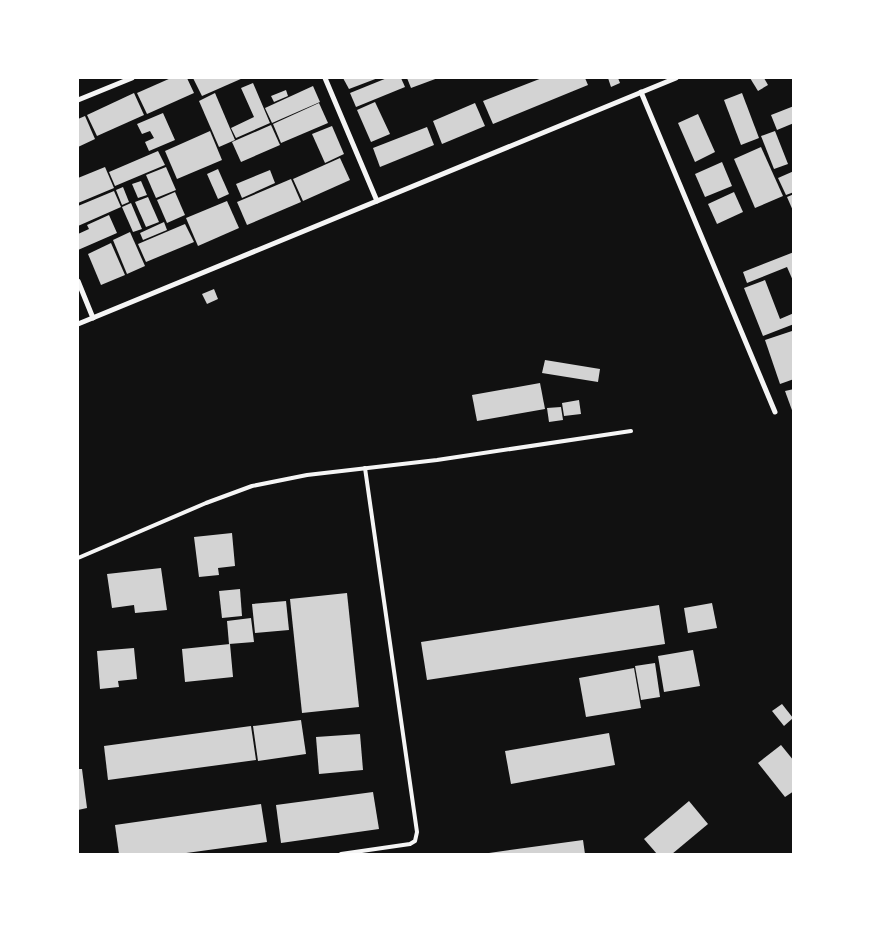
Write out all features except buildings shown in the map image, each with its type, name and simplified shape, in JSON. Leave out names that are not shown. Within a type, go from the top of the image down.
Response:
[{"type":"street","points":[[78,100],[117,80],[132,78]]},
{"type":"street","points":[[325,78],[377,201]]},
{"type":"street","points":[[78,324],[676,78]]},
{"type":"street","points":[[641,92],[775,412]]},
{"type":"street","points":[[78,282],[93,318]]},
{"type":"lane","points":[[78,558],[206,502],[252,486],[307,475],[632,431]]},
{"type":"lane","points":[[341,854],[410,844],[415,841],[417,832],[366,468]]}]
